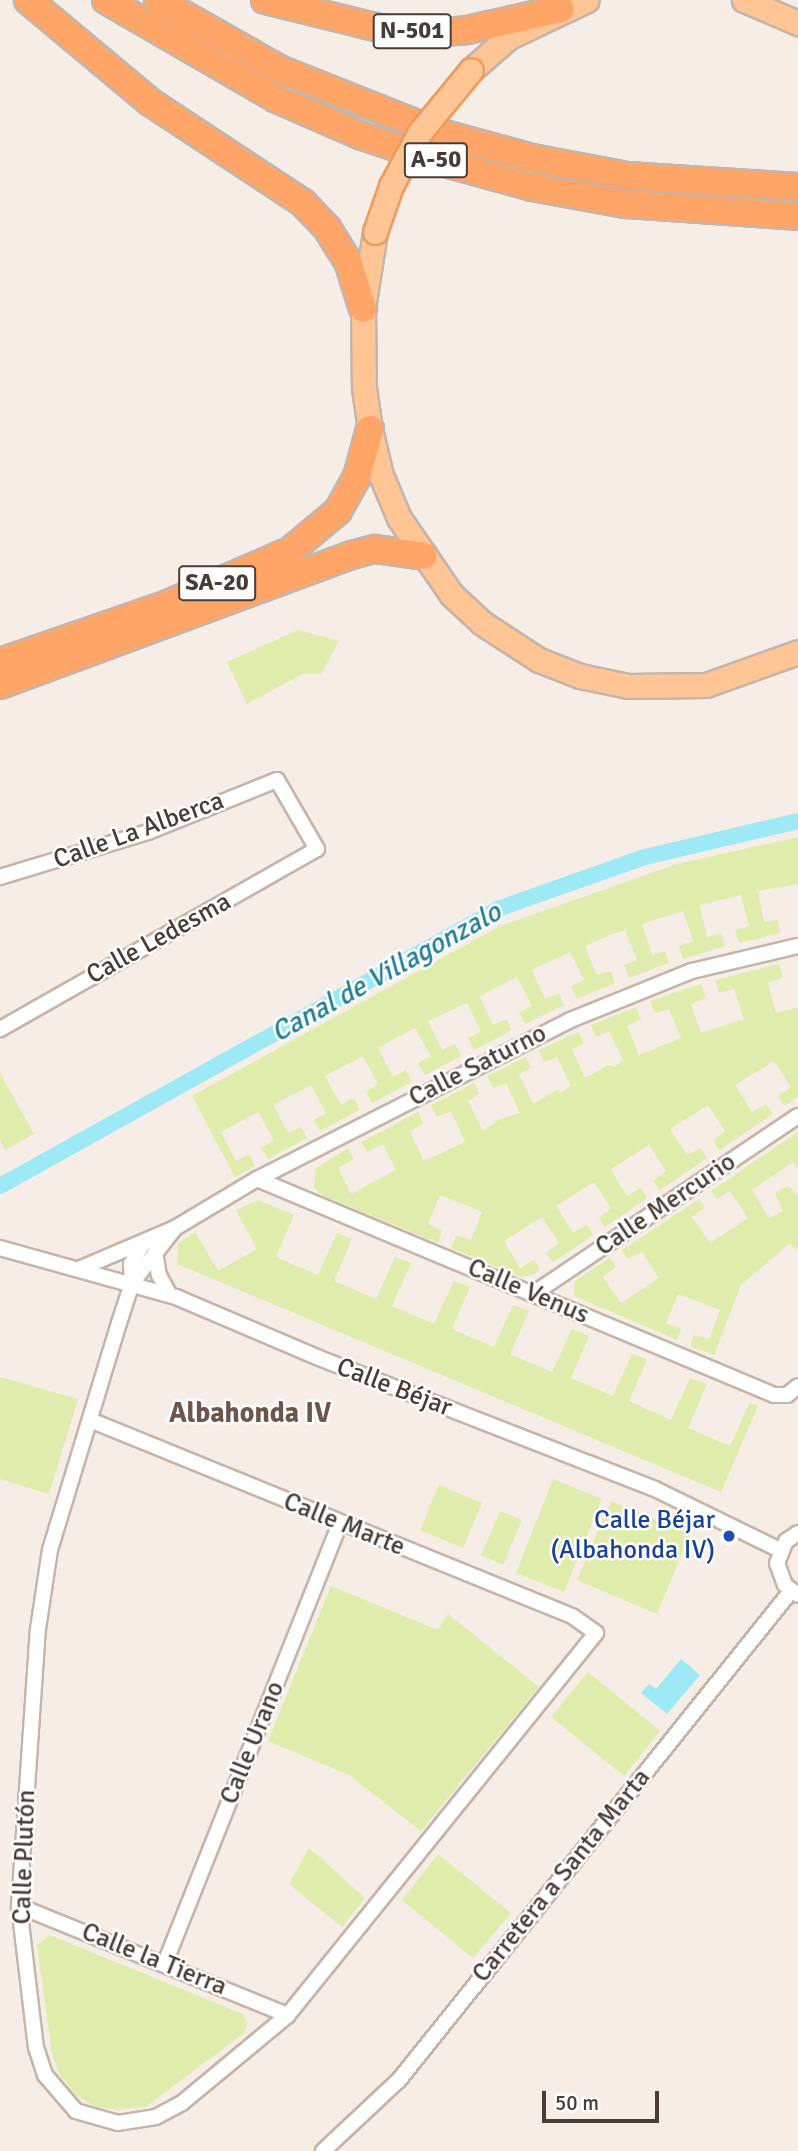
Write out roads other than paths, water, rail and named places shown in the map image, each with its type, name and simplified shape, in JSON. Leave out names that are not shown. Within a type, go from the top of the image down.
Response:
[{"type":"highway","points":[[28,0],[92,56],[207,143],[303,203],[327,228],[348,261],[363,309]]},
{"type":"highway","points":[[36,0],[92,56]]},
{"type":"highway","name":"A-50","points":[[106,0],[275,97],[362,136],[434,160],[532,187],[626,204],[798,216]]},
{"type":"highway","name":"A-50","points":[[158,0],[279,68],[438,132],[532,158],[627,176],[798,187]]},
{"type":"highway","name":"N-501","points":[[265,0],[379,28],[428,33],[467,30],[561,9]]},
{"type":"highway","name":"SA-20","points":[[0,662],[168,604],[290,551],[338,511],[357,477],[370,429]]},
{"type":"highway","name":"SA-20","points":[[0,685],[352,555],[375,549],[424,556]]},
{"type":"main road","points":[[587,0],[561,9],[509,37],[471,70],[420,132],[391,186],[375,232],[363,309],[364,388],[381,475],[399,518],[452,595],[482,623],[539,660],[580,676],[628,687],[664,688],[706,685],[767,666],[798,652]]},
{"type":"main road","points":[[744,0],[791,19]]},
{"type":"main road","points":[[764,0],[791,19]]},
{"type":"main road","points":[[767,666],[798,664]]},
{"type":"street","name":"Calle Ledesma","points":[[0,1029],[317,849],[277,780]]},
{"type":"street","name":"Calle La Alberca","points":[[0,877],[148,832],[277,780]]},
{"type":"street","name":"Calle Saturno","points":[[132,1283],[131,1264],[150,1246],[257,1179],[632,992],[707,967],[798,946]]},
{"type":"street","name":"Calle Mercurio","points":[[533,1294],[798,1116]]},
{"type":"street","name":"Calle Venus","points":[[257,1179],[774,1395],[787,1395],[798,1386]]},
{"type":"street","name":"Calle Saturno","points":[[75,1270],[150,1246]]},
{"type":"street","points":[[150,1246],[159,1275],[169,1294]]},
{"type":"street","name":"Calle Béjar","points":[[0,1248],[169,1294],[319,1358],[654,1489],[780,1549]]},
{"type":"street","name":"Calle Plutón","points":[[132,1283],[50,1550],[38,1629],[19,1906],[36,2048],[46,2075],[76,2112],[118,2123],[156,2117],[182,2103],[288,2015],[596,1633]]},
{"type":"street","name":"Calle Marte","points":[[90,1420],[340,1524],[572,1616],[596,1633]]},
{"type":"street","name":"Calle Urano","points":[[165,1963],[340,1524]]},
{"type":"street","points":[[794,1593],[778,1570],[780,1549],[798,1533]]},
{"type":"street","name":"Carretera a Santa Marta","points":[[323,2151],[399,2080],[794,1593]]},
{"type":"street","name":"Calle la Tierra","points":[[19,1906],[288,2015]]},
{"type":"water","points":[[681,1659],[700,1675],[667,1714],[641,1693],[649,1684],[656,1689]]},
{"type":"waterway","name":"Canal de Villagonzalo","points":[[0,1186],[500,908],[645,857],[798,821]]},
{"type":"place","name":"Calle Béjar (Albahonda IV)","points":[[729,1536]]},
{"type":"district","name":"Albahonda IV","points":[[250,1413]]}]
